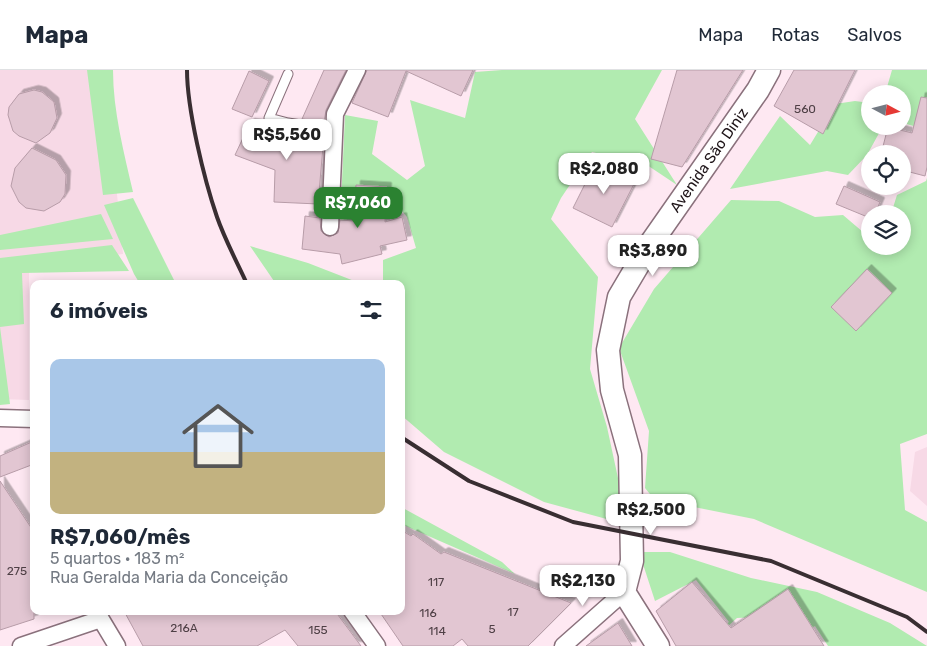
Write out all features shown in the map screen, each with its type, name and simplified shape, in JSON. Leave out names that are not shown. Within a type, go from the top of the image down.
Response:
[{"type":"street","points":[[330,227],[335,114],[357,70]]},
{"type":"street","name":"Avenida São Diniz","points":[[624,592],[632,561],[630,455],[612,390],[608,350],[619,297],[651,243],[758,90],[768,70]]},
{"type":"street","points":[[0,418],[30,419]]},
{"type":"street","points":[[563,646],[624,592],[658,646]]},
{"type":"street","points":[[21,646],[98,615],[118,646]]},
{"type":"street","points":[[355,615],[377,646]]},
{"type":"lane","points":[[288,74],[269,118],[334,130]]},
{"type":"shaded area","points":[[0,70],[107,70],[106,85],[123,254],[29,264],[29,400],[0,399]]},
{"type":"shaded area","points":[[927,447],[927,506],[910,491],[915,452]]},
{"type":"green space","points":[[87,70],[113,70],[117,116],[133,192],[103,195]]},
{"type":"green space","points":[[502,70],[662,70],[635,119],[677,185],[647,165],[592,152],[561,198],[551,219],[598,277],[590,369],[607,427],[621,492],[625,524],[544,502],[444,452],[405,418],[405,280],[383,280],[383,260],[416,248],[407,217],[402,211],[340,225],[345,115],[378,121],[372,154],[407,180],[425,166],[410,100],[465,118],[475,72]]},
{"type":"green space","points":[[892,70],[927,70],[927,130],[911,125],[911,85],[888,85]]},
{"type":"green space","points":[[861,102],[861,135],[878,135],[873,145],[861,145],[861,161],[848,175],[827,171],[730,189],[780,116],[810,145],[835,104]]},
{"type":"green space","points":[[927,178],[927,434],[900,444],[905,510],[927,522],[927,592],[754,519],[654,499],[645,488],[649,431],[619,348],[654,289],[731,200],[779,201],[815,217],[843,215],[861,230],[861,255],[911,255],[911,205],[894,205],[897,195],[911,195],[911,188],[926,181]]},
{"type":"green space","points":[[133,198],[174,280],[138,280],[104,205]]},
{"type":"green space","points":[[101,214],[113,239],[0,250],[0,235]]},
{"type":"green space","points":[[112,245],[129,271],[22,273],[24,324],[0,327],[0,258]]},
{"type":"green space","points":[[250,246],[308,263],[352,280],[273,280]]},
{"type":"green space","points":[[0,327],[10,404],[0,405]]},
{"type":"green space","points":[[405,509],[502,562],[515,574],[405,526]]},
{"type":"green space","points":[[639,552],[670,552],[751,578],[817,592],[890,623],[927,646],[828,646],[815,626],[783,643],[758,617],[737,618],[706,646],[695,646],[729,622],[696,580],[655,601]]},
{"type":"building","points":[[324,70],[346,70],[326,110],[324,122],[302,119]]},
{"type":"building","points":[[367,70],[473,70],[461,96],[406,71],[388,117],[352,103]]},
{"type":"building","points":[[677,70],[743,70],[682,167],[651,159]]},
{"type":"building","points":[[794,70],[855,70],[823,134],[774,106]]},
{"type":"building","points":[[249,71],[269,81],[252,117],[232,109]]},
{"type":"building","points":[[34,90],[42,92],[54,102],[57,118],[50,133],[36,143],[19,136],[13,131],[8,115],[9,107],[19,94]]},
{"type":"building","points":[[921,97],[927,98],[927,167],[925,176],[911,172],[911,145],[883,145],[886,135],[911,135]]},
{"type":"building","points":[[250,123],[324,135],[318,204],[274,202],[275,170],[235,155]]},
{"type":"building","points":[[32,148],[56,160],[66,175],[65,194],[60,202],[44,211],[26,208],[19,202],[11,186],[15,168]]},
{"type":"building","points":[[596,162],[635,182],[612,227],[573,208]]},
{"type":"building","points":[[356,185],[387,187],[385,222],[402,217],[407,240],[380,246],[382,254],[342,264],[340,254],[302,249],[305,216],[320,218],[321,231],[329,237],[338,233],[340,220],[354,221]]},
{"type":"building","points":[[844,186],[880,202],[879,205],[861,205],[861,214],[836,204]]},
{"type":"building","points":[[867,269],[892,293],[856,331],[831,307]]},
{"type":"building","points":[[30,443],[30,466],[0,477],[0,456]]},
{"type":"building","points":[[0,481],[30,526],[30,615],[34,615],[34,619],[0,630]]},
{"type":"building","points":[[405,532],[411,536],[413,534],[441,554],[444,552],[571,603],[528,646],[468,646],[462,639],[453,646],[403,646],[382,615],[405,615]]},
{"type":"building","points":[[692,582],[731,628],[788,589],[824,646],[676,646],[656,611]]},
{"type":"building","points":[[126,615],[338,615],[361,646],[298,646],[285,630],[257,646],[143,646]]},
{"type":"building","points":[[618,623],[632,646],[586,646]]},
{"type":"railway","points":[[187,70],[193,124],[207,183],[220,226],[245,280]]},
{"type":"railway","points":[[405,440],[469,481],[573,522],[771,561],[907,617],[927,632]]}]
